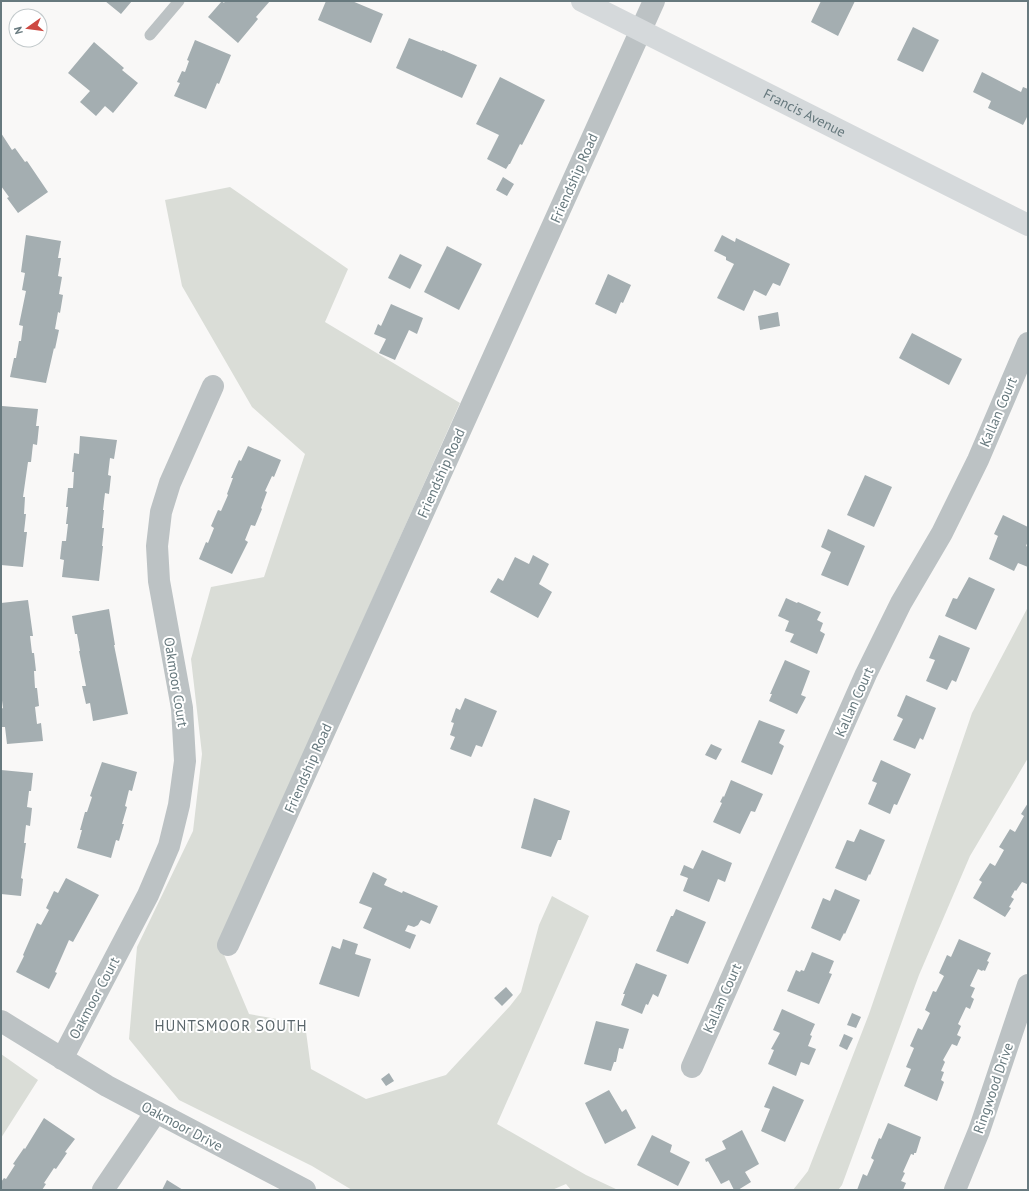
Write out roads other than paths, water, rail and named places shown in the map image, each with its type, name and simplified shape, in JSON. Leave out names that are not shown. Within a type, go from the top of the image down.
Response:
[{"type":"street","name":"Francis Avenue","points":[[582,1],[1028,225]]},
{"type":"street","name":"Friendship Road","points":[[228,945],[654,1]]},
{"type":"street","name":"Kallan Court","points":[[692,1067],[866,674],[900,603],[942,533],[978,460],[1028,343]]},
{"type":"street","name":"Oakmoor Court","points":[[62,1059],[148,895],[168,846],[179,805],[185,761],[182,708],[158,581],[157,546],[161,512],[170,483],[214,386]]},
{"type":"street","name":"Ringwood Drive","points":[[955,1190],[979,1131],[1028,985]]},
{"type":"street","name":"Oakmoor Drive","points":[[1,1021],[107,1086],[305,1190]]},
{"type":"street","points":[[103,1190],[156,1112]]},
{"type":"lane","points":[[150,35],[179,1]]},
{"type":"district","name":"HUNTSMOOR SOUTH","points":[[231,1025]]}]
